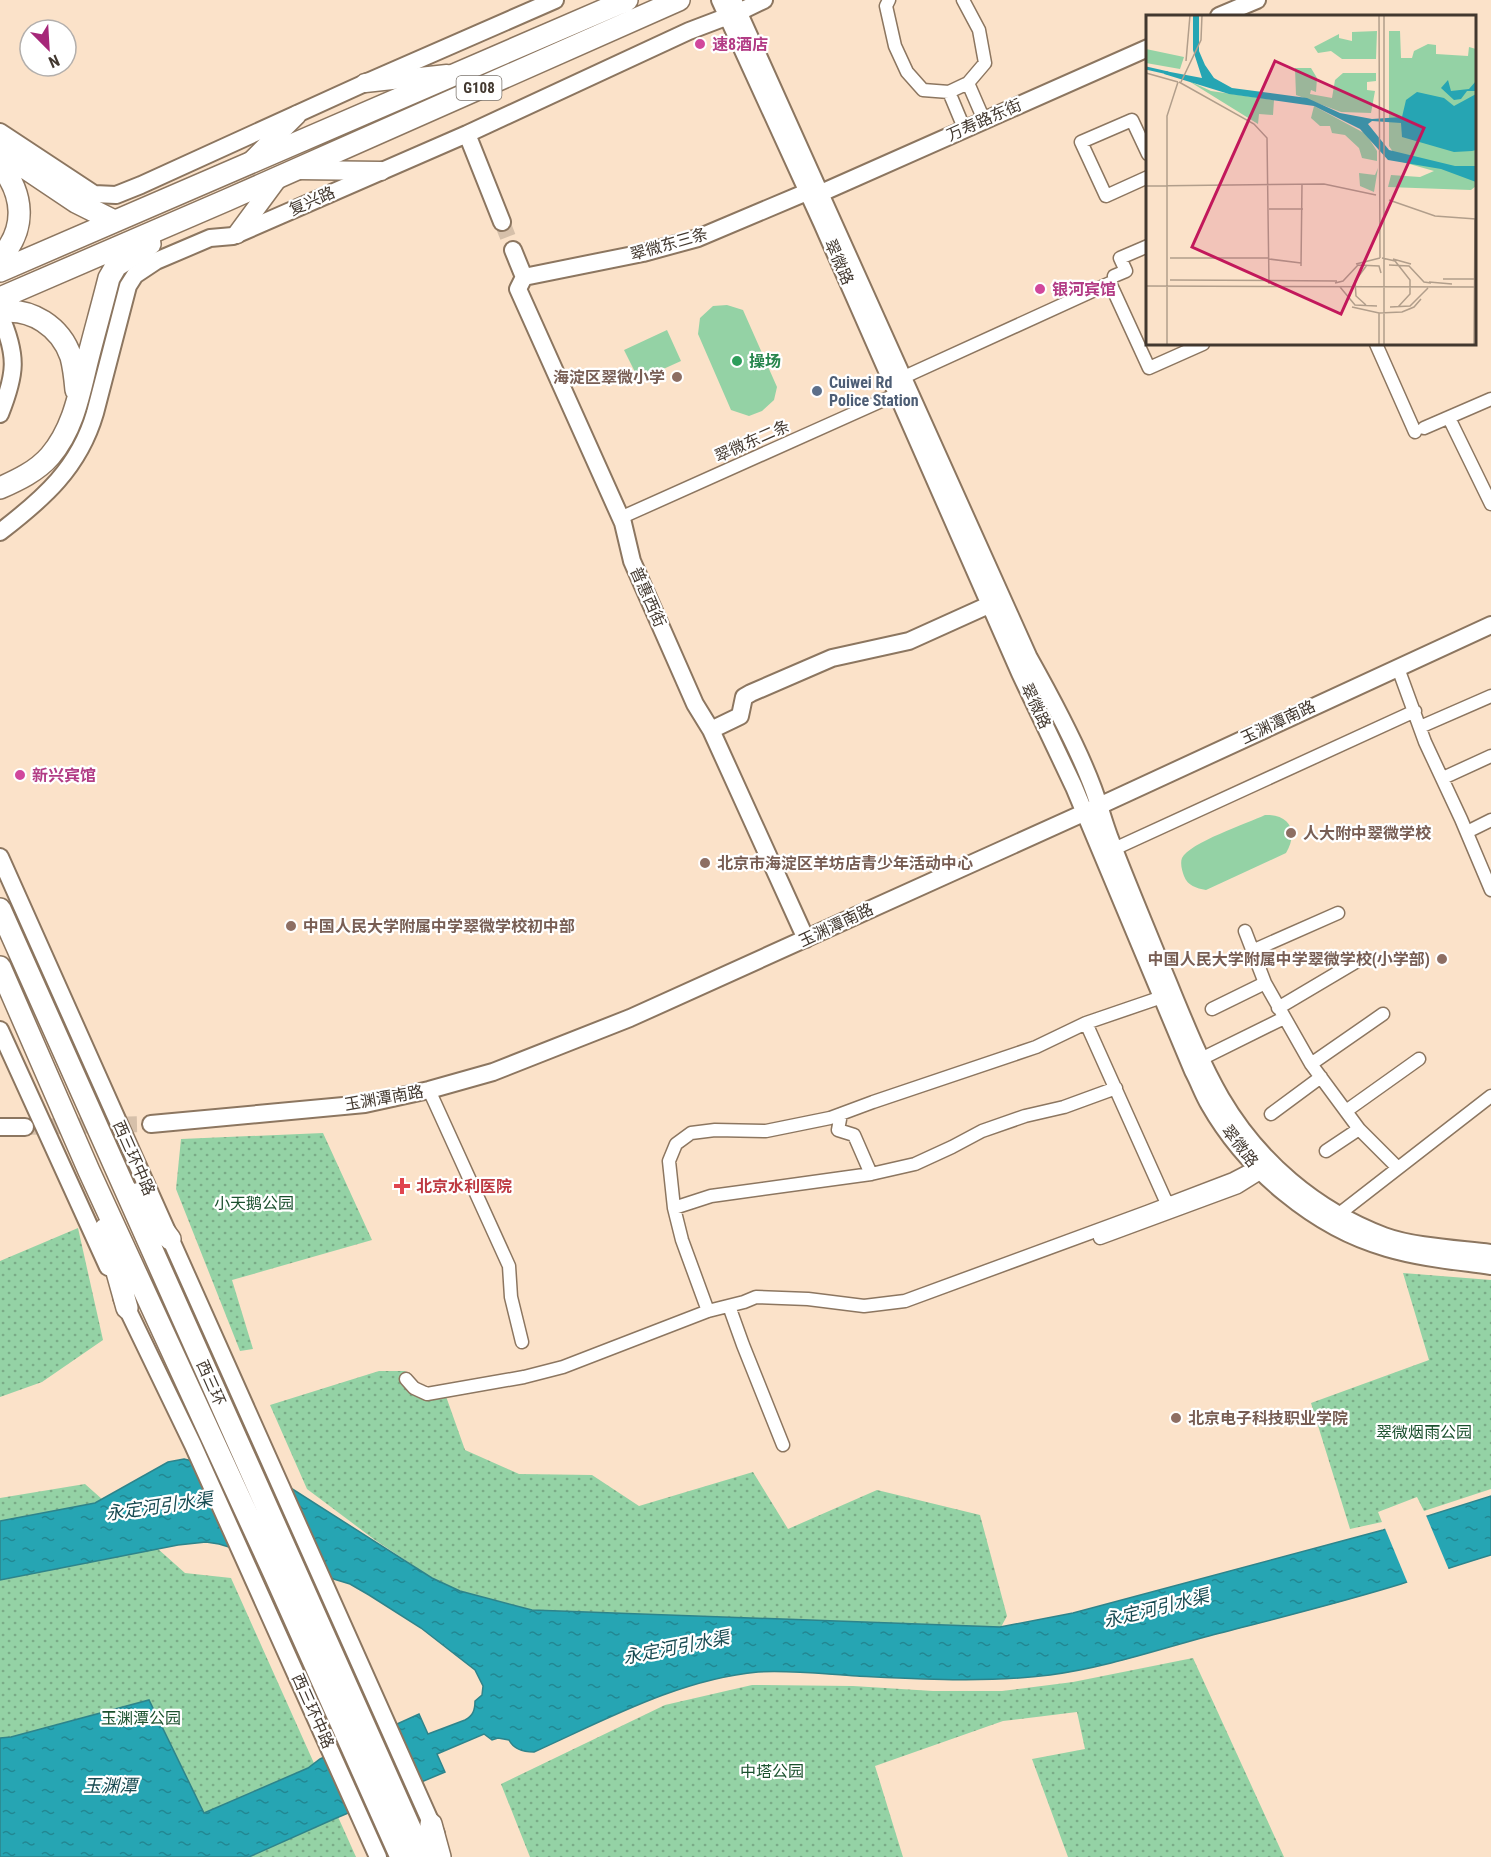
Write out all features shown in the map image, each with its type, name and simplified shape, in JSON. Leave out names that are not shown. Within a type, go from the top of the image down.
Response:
[{"type":"highway","name":"G108","points":[[0,271],[627,0]]},
{"type":"highway","name":"G108","points":[[0,298],[679,0]]},
{"type":"highway","points":[[0,151],[76,202],[114,221]]},
{"type":"highway","points":[[0,165],[10,177],[16,190],[19,216],[14,237],[0,258]]},
{"type":"highway","points":[[0,488],[28,474],[49,457],[66,432],[77,400],[109,278],[116,266],[204,210]]},
{"type":"highway","points":[[0,314],[24,312],[45,322],[57,332],[71,358],[77,400]]},
{"type":"highway","name":"西三环","points":[[0,909],[300,1581],[358,1736],[385,1797],[423,1857]]},
{"type":"highway","name":"西三环","points":[[0,967],[89,1171],[275,1575],[358,1736]]},
{"type":"highway","points":[[114,1164],[170,1239]]},
{"type":"highway","points":[[89,1171],[127,1308]]},
{"type":"highway","name":"西三环","points":[[385,1797],[400,1857]]},
{"type":"highway","points":[[431,1824],[441,1857]]},
{"type":"main road","points":[[366,83],[455,73]]},
{"type":"main road","points":[[249,163],[297,115]]},
{"type":"main road","points":[[237,234],[286,173],[381,171]]},
{"type":"street","points":[[0,132],[94,194],[116,195],[555,0]]},
{"type":"street","name":"翠微路","points":[[720,0],[733,9],[814,192],[897,394],[1020,673],[1114,849],[1201,1059],[1221,1099],[1237,1122],[1262,1167],[1275,1185],[1307,1210],[1343,1231],[1385,1248],[1429,1258],[1491,1266]]},
{"type":"street","name":"复兴路","points":[[0,532],[57,483],[84,442],[109,363],[124,296],[135,275],[156,261],[210,238],[237,234],[467,134],[733,9],[764,0]]},
{"type":"street","points":[[889,0],[886,6],[895,46],[907,72],[923,90],[949,92],[968,83],[985,63],[979,30],[963,0]]},
{"type":"street","points":[[1225,15],[1257,0]]},
{"type":"street","name":"万寿路东街","points":[[814,192],[1146,49]]},
{"type":"street","points":[[968,83],[984,120]]},
{"type":"street","points":[[949,92],[964,128]]},
{"type":"street","points":[[1146,150],[1132,120],[1081,142],[1106,195],[1146,178]]},
{"type":"street","points":[[467,134],[502,222]]},
{"type":"street","name":"翠微路","points":[[814,192],[904,377],[1029,658],[1055,706],[1093,787],[1092,808],[1162,997],[1210,1105],[1232,1137],[1262,1167],[1339,1214],[1385,1236],[1430,1246],[1491,1253]]},
{"type":"street","name":"翠微东三条","points":[[524,277],[643,253],[698,238],[814,192]]},
{"type":"street","points":[[1114,276],[1126,271],[1120,258],[1146,247]]},
{"type":"street","name":"普惠西街","points":[[513,250],[524,277],[518,289],[620,518],[632,561],[695,704],[711,730],[806,939]]},
{"type":"street","points":[[904,377],[1110,283],[1149,368],[1201,345]]},
{"type":"street","points":[[0,314],[10,339],[13,370],[9,390],[0,414]]},
{"type":"street","points":[[1377,345],[1420,430],[1491,399]]},
{"type":"street","name":"翠微东二条","points":[[620,518],[897,394]]},
{"type":"street","points":[[1449,418],[1491,504]]},
{"type":"street","points":[[711,730],[740,717],[744,697],[751,693],[832,658],[909,641],[991,604]]},
{"type":"street","name":"玉渊潭南路","points":[[151,1124],[365,1104],[429,1090],[493,1072],[630,1018],[1491,625]]},
{"type":"street","points":[[1398,668],[1420,727],[1490,885]]},
{"type":"street","points":[[1420,727],[1491,696]]},
{"type":"street","points":[[1114,849],[1415,711]]},
{"type":"street","points":[[1443,778],[1491,756]]},
{"type":"street","points":[[1467,832],[1491,820]]},
{"type":"street","name":"西三环中路","points":[[0,856],[334,1609],[358,1736]]},
{"type":"street","points":[[1252,951],[1338,913]]},
{"type":"street","points":[[1245,931],[1265,983],[1311,1064],[1359,1129],[1398,1168]]},
{"type":"street","points":[[1201,1059],[1281,1013],[1359,960]]},
{"type":"street","points":[[1212,1010],[1265,983]]},
{"type":"street","points":[[708,1311],[682,1240],[674,1208],[669,1161],[676,1144],[691,1133],[715,1130],[766,1131],[830,1118],[1036,1047],[1086,1023],[1162,997]]},
{"type":"street","points":[[1311,1064],[1383,1014]]},
{"type":"street","points":[[1086,1023],[1169,1208]]},
{"type":"street","points":[[0,1030],[127,1308]]},
{"type":"street","points":[[1346,1111],[1419,1059]]},
{"type":"street","points":[[1271,1114],[1321,1077]]},
{"type":"street","points":[[674,1208],[711,1196],[871,1174],[915,1164],[982,1131],[1025,1116],[1064,1107],[1116,1088]]},
{"type":"street","points":[[429,1090],[508,1266],[511,1297],[522,1342]]},
{"type":"street","points":[[1339,1214],[1491,1096]]},
{"type":"street","points":[[841,1114],[838,1130],[854,1135],[871,1174]]},
{"type":"street","points":[[0,1127],[25,1127]]},
{"type":"street","points":[[1326,1151],[1359,1129]]},
{"type":"street","points":[[406,1378],[414,1388],[427,1394],[524,1377],[563,1367],[708,1311],[756,1297],[808,1299],[864,1306],[905,1301],[1147,1212],[1169,1208],[1262,1167]]},
{"type":"street","points":[[729,1306],[783,1445]]},
{"type":"street","name":"西三环中路","points":[[127,1308],[248,1566],[358,1736],[385,1797],[378,1857]]},
{"type":"street","name":"西三环中路","points":[[385,1797],[431,1824],[446,1857]]},
{"type":"green space","name":"操场","points":[[727,305],[743,310],[777,387],[774,400],[762,411],[749,416],[731,410],[698,334],[700,318],[713,306]]},
{"type":"green space","points":[[667,330],[681,361],[639,380],[624,350]]},
{"type":"green space","points":[[1265,815],[1281,818],[1290,826],[1290,846],[1286,853],[1206,890],[1188,882],[1181,865],[1182,858],[1187,852],[1207,840]]},
{"type":"green space","name":"小天鹅公园","points":[[323,1133],[372,1240],[232,1280],[253,1349],[240,1351],[176,1189],[181,1139]]},
{"type":"green space","points":[[78,1228],[103,1340],[42,1382],[0,1397],[0,1261]]},
{"type":"green space","name":"翠微烟雨公园","points":[[1403,1273],[1491,1280],[1491,1489],[1424,1511],[1417,1497],[1378,1512],[1382,1522],[1350,1529],[1311,1403],[1429,1360]]},
{"type":"green space","points":[[379,1371],[405,1371],[421,1387],[442,1385],[465,1450],[519,1474],[592,1475],[639,1506],[753,1472],[788,1529],[877,1490],[980,1515],[1007,1616],[1001,1627],[532,1610],[460,1591],[432,1578],[375,1540],[307,1489],[270,1405]]},
{"type":"green space","name":"玉渊潭公园","points":[[85,1484],[185,1573],[231,1578],[356,1857],[0,1857],[0,1498]]},
{"type":"green space","name":"中塔公园","points":[[1193,1658],[1284,1857],[1068,1857],[1032,1759],[1085,1749],[1077,1712],[1003,1721],[875,1766],[903,1857],[530,1857],[501,1784],[665,1705],[752,1685],[1002,1691],[1073,1682]]},
{"type":"water","points":[[184,1459],[283,1483],[432,1578],[460,1591],[532,1610],[1000,1627],[1073,1613],[1383,1530],[1491,1496],[1491,1555],[1352,1598],[1128,1659],[1070,1672],[1026,1677],[954,1680],[758,1672],[729,1676],[672,1692],[616,1714],[534,1752],[520,1750],[509,1740],[498,1738],[492,1740],[484,1734],[437,1754],[445,1772],[249,1857],[0,1857],[0,1738],[149,1700],[204,1813],[308,1768],[320,1759],[419,1714],[428,1734],[465,1720],[472,1715],[475,1701],[482,1695],[483,1686],[475,1670],[421,1628],[350,1584],[219,1544],[206,1542],[178,1545],[0,1580],[0,1521],[95,1503],[168,1462]]},
{"type":"pier","points":[[1425,1513],[1449,1570],[1408,1584],[1384,1526]]},
{"type":"tunnel","points":[[502,222],[513,250]]},
{"type":"tunnel","points":[[25,1127],[151,1124]]},
{"type":"place","name":"速8酒店","points":[[700,44]]},
{"type":"place","name":"银河宾馆","points":[[1040,289]]},
{"type":"place","name":"操场","points":[[737,361]]},
{"type":"place","name":"海淀区翠微小学","points":[[677,377]]},
{"type":"place","name":"Cuiwei Rd Police Station","points":[[817,391]]},
{"type":"place","name":"新兴宾馆","points":[[20,775]]},
{"type":"place","name":"人大附中翠微学校","points":[[1291,833]]},
{"type":"place","name":"北京市海淀区羊坊店青少年活动中心","points":[[705,863]]},
{"type":"place","name":"中国人民大学附属中学翠微学校初中部","points":[[291,926]]},
{"type":"place","name":"中国人民大学附属中学翠微学校(小学部)","points":[[1442,959]]},
{"type":"place","name":"北京水利医院","points":[[402,1186]]},
{"type":"place","name":"北京电子科技职业学院","points":[[1176,1418]]},
{"type":"water label","name":"永定河引水渠","points":[[159,1506]]},
{"type":"water label","name":"永定河引水渠","points":[[1156,1608]]},
{"type":"water label","name":"永定河引水渠","points":[[676,1647]]},
{"type":"water label","name":"玉渊潭","points":[[110,1785]]}]
